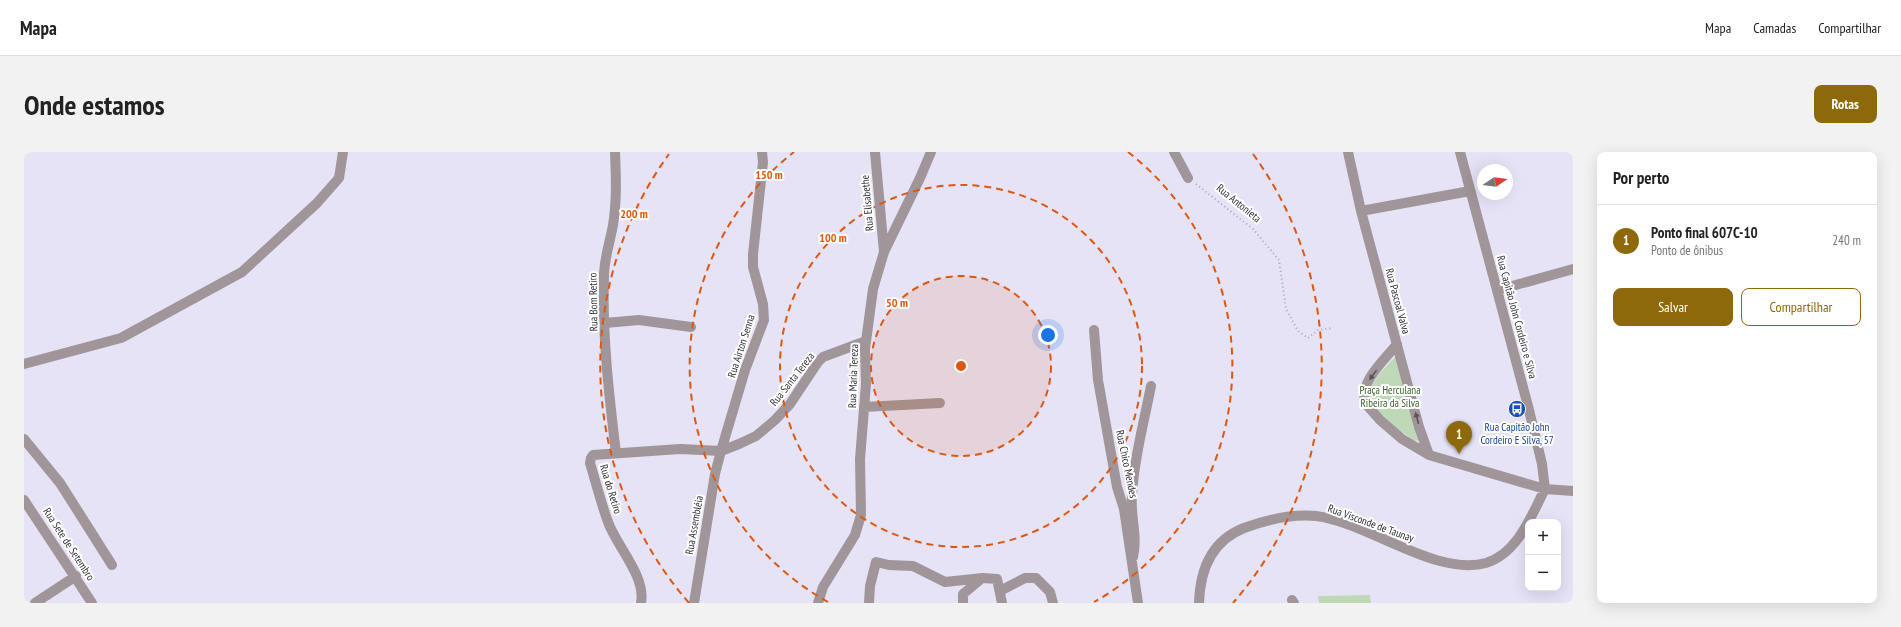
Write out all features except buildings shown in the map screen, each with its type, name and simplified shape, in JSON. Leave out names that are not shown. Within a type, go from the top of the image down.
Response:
[{"type":"street","points":[[24,364],[121,338],[242,272],[317,203],[339,178],[343,152]]},
{"type":"street","name":"Rua Bom Retiro","points":[[615,152],[617,183],[614,223],[604,275],[610,408],[616,453]]},
{"type":"street","points":[[756,152],[762,157]]},
{"type":"street","name":"Rua Elisabethe","points":[[875,152],[884,252]]},
{"type":"street","name":"Rua Maria Tereza","points":[[818,603],[823,587],[854,535],[861,516],[860,459],[864,407],[866,340],[872,294],[884,252],[920,178],[930,152]]},
{"type":"street","points":[[1174,152],[1188,178]]},
{"type":"street","name":"Rua Pascoal Valva","points":[[1348,152],[1360,211],[1429,455]]},
{"type":"street","name":"Rua Capitão John Cordeiro e Silva","points":[[1460,152],[1528,406],[1542,464],[1545,489]]},
{"type":"street","name":"Rua Airton Senna","points":[[721,451],[745,370],[764,316],[764,304],[753,267],[762,157]]},
{"type":"street","points":[[1360,211],[1470,190]]},
{"type":"street","points":[[1498,290],[1573,269]]},
{"type":"street","points":[[605,323],[642,320],[690,327]]},
{"type":"street","name":"Rua Chico Mendes","points":[[1094,330],[1098,380],[1117,487],[1124,509],[1138,603]]},
{"type":"street","name":"Rua Santa Tereza","points":[[721,451],[756,436],[775,420],[790,404],[818,362],[823,357],[866,340]]},
{"type":"street","points":[[1398,344],[1371,376],[1365,386],[1365,403],[1374,415],[1391,429],[1429,455],[1545,489],[1573,491]]},
{"type":"street","points":[[1132,565],[1136,544],[1132,497],[1138,447],[1151,386]]},
{"type":"street","points":[[864,407],[940,402]]},
{"type":"street","points":[[24,439],[60,483],[112,565]]},
{"type":"street","name":"Rua do Retiro","points":[[641,603],[641,586],[638,578],[617,543],[608,522],[590,463],[591,458],[593,455],[680,449],[721,451]]},
{"type":"street","name":"Rua Assembléia","points":[[694,603],[714,482],[721,451]]},
{"type":"street","name":"Rua Visconde de Taunay","points":[[1199,603],[1202,571],[1210,556],[1226,538],[1239,530],[1262,521],[1295,516],[1316,516],[1347,525],[1438,560],[1472,565],[1499,557],[1513,546],[1545,489]]},
{"type":"street","name":"Rua Sete de Setembro","points":[[24,500],[76,576],[92,603]]},
{"type":"street","points":[[869,603],[870,586],[876,562],[889,565],[913,566],[945,582],[983,578],[997,580],[1002,603]]},
{"type":"street","points":[[35,603],[76,576]]},
{"type":"street","points":[[963,603],[962,594],[983,578]]},
{"type":"street","points":[[1000,591],[1025,578],[1036,578],[1050,592],[1053,603]]},
{"type":"path","name":"Rua Antonieta","points":[[1188,178],[1253,229],[1279,260],[1286,309],[1298,331],[1308,338],[1318,330],[1332,328]]},
{"type":"green space","name":"Praça Herculana Ribeira da Silva","points":[[1398,354],[1420,438],[1417,441],[1413,440],[1382,415],[1372,399],[1371,391],[1374,382]]},
{"type":"green space","points":[[1370,595],[1371,603],[1319,603],[1318,596]]},
{"type":"place","name":"Rua Capitão John Cordeiro E Silva, 57","points":[[1517,409]]},
{"type":"place","name":"Ponto final 607C-10","points":[[1459,454]]}]
